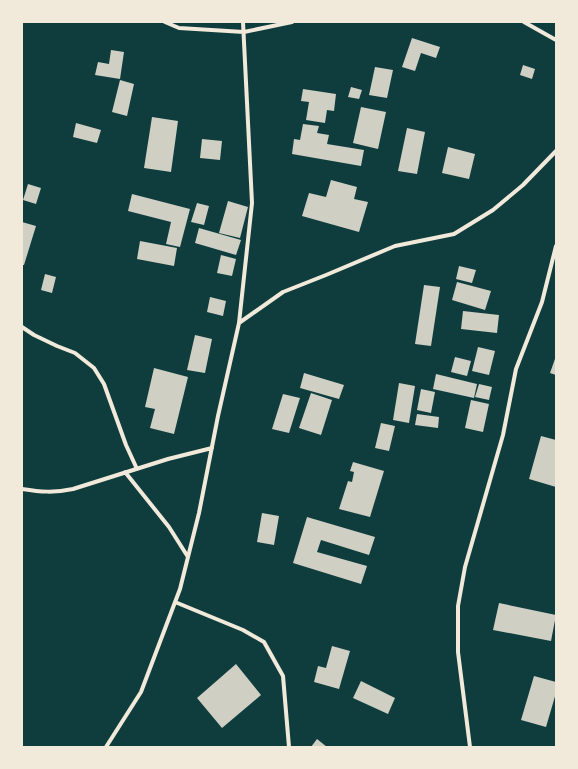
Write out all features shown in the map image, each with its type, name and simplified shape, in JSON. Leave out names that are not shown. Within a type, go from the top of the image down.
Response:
[{"type":"street","points":[[165,22],[179,28],[244,32],[292,22]]},
{"type":"street","points":[[106,747],[141,692],[180,589],[199,513],[239,323],[252,203],[243,22]]},
{"type":"street","points":[[524,22],[556,40]]},
{"type":"street","points":[[239,323],[283,292],[395,246],[454,234],[493,210],[523,185],[556,151]]},
{"type":"street","points":[[470,747],[458,652],[459,600],[465,567],[503,435],[516,369],[542,302],[556,246]]},
{"type":"street","points":[[22,327],[34,335],[75,353],[94,368],[104,384],[126,445],[137,469]]},
{"type":"street","points":[[22,489],[43,492],[60,492],[168,459],[212,448]]},
{"type":"street","points":[[125,472],[169,527],[188,557]]},
{"type":"street","points":[[175,602],[243,630],[264,642],[283,676],[289,747]]},
{"type":"building","points":[[412,38],[440,47],[436,58],[421,53],[415,71],[402,67]]},
{"type":"building","points":[[111,50],[124,52],[120,79],[95,75],[98,62],[109,64]]},
{"type":"building","points":[[523,65],[535,69],[532,79],[520,75]]},
{"type":"building","points":[[375,67],[393,70],[387,98],[369,95]]},
{"type":"building","points":[[120,80],[134,84],[127,116],[112,112]]},
{"type":"building","points":[[351,87],[362,90],[359,99],[348,97]]},
{"type":"building","points":[[303,89],[336,94],[334,111],[327,110],[325,123],[306,120],[309,102],[301,101]]},
{"type":"building","points":[[361,107],[386,112],[378,149],[353,143]]},
{"type":"building","points":[[152,117],[178,121],[171,172],[144,168]]},
{"type":"building","points":[[76,123],[101,130],[97,143],[73,137]]},
{"type":"building","points":[[303,124],[319,126],[317,133],[329,135],[327,144],[364,150],[361,166],[292,154],[294,139],[300,140]]},
{"type":"building","points":[[407,128],[425,132],[417,174],[398,171]]},
{"type":"building","points":[[202,139],[222,141],[220,160],[200,158]]},
{"type":"building","points":[[448,147],[475,154],[469,179],[442,173]]},
{"type":"building","points":[[331,180],[357,187],[354,199],[368,202],[359,232],[302,216],[309,193],[326,197]]},
{"type":"building","points":[[28,184],[41,188],[36,204],[23,200]]},
{"type":"building","points":[[132,194],[190,209],[180,247],[166,244],[171,222],[128,211]]},
{"type":"building","points":[[228,201],[248,207],[240,238],[219,233]]},
{"type":"building","points":[[197,203],[209,206],[204,225],[191,222]]},
{"type":"building","points":[[22,222],[36,226],[24,265],[22,265]]},
{"type":"building","points":[[199,228],[241,240],[236,255],[195,243]]},
{"type":"building","points":[[140,241],[177,248],[174,266],[137,259]]},
{"type":"building","points":[[221,255],[236,259],[232,276],[217,273]]},
{"type":"building","points":[[459,266],[476,270],[472,283],[456,279]]},
{"type":"building","points":[[45,274],[56,277],[52,293],[41,290]]},
{"type":"building","points":[[457,282],[491,291],[485,310],[452,300]]},
{"type":"building","points":[[424,285],[440,287],[431,346],[415,344]]},
{"type":"building","points":[[210,297],[226,301],[223,316],[207,312]]},
{"type":"building","points":[[463,311],[499,315],[497,333],[461,329]]},
{"type":"building","points":[[195,335],[212,339],[205,373],[187,370]]},
{"type":"building","points":[[478,347],[495,351],[489,375],[472,371]]},
{"type":"building","points":[[556,356],[556,375],[550,373]]},
{"type":"building","points":[[455,357],[471,361],[467,376],[451,372]]},
{"type":"building","points":[[154,368],[188,377],[174,434],[150,428],[155,409],[145,407]]},
{"type":"building","points":[[304,373],[344,385],[339,399],[300,388]]},
{"type":"building","points":[[436,374],[477,384],[474,398],[433,389]]},
{"type":"building","points":[[399,383],[415,386],[409,423],[393,420]]},
{"type":"building","points":[[479,384],[492,387],[489,400],[475,397]]},
{"type":"building","points":[[421,389],[435,392],[431,413],[417,410]]},
{"type":"building","points":[[311,393],[332,400],[321,435],[299,428]]},
{"type":"building","points":[[283,394],[300,398],[289,433],[272,429]]},
{"type":"building","points":[[471,400],[489,404],[483,432],[465,428]]},
{"type":"building","points":[[417,414],[439,417],[438,428],[415,425]]},
{"type":"building","points":[[381,423],[395,426],[389,451],[375,448]]},
{"type":"building","points":[[541,436],[556,440],[556,487],[529,479]]},
{"type":"building","points":[[353,462],[384,471],[370,517],[339,509],[348,481],[352,482],[354,472],[350,471]]},
{"type":"building","points":[[262,513],[279,516],[274,545],[257,542]]},
{"type":"building","points":[[307,517],[375,537],[369,555],[321,540],[317,552],[367,566],[361,584],[293,563]]},
{"type":"building","points":[[499,603],[556,615],[551,641],[493,630]]},
{"type":"building","points":[[332,646],[350,651],[339,689],[314,682],[318,666],[326,668]]},
{"type":"building","points":[[236,664],[261,695],[222,728],[197,698]]},
{"type":"building","points":[[534,676],[556,682],[556,693],[546,727],[521,720]]},
{"type":"building","points":[[361,681],[395,698],[388,714],[353,698]]},
{"type":"building","points":[[317,739],[327,747],[311,747]]}]
